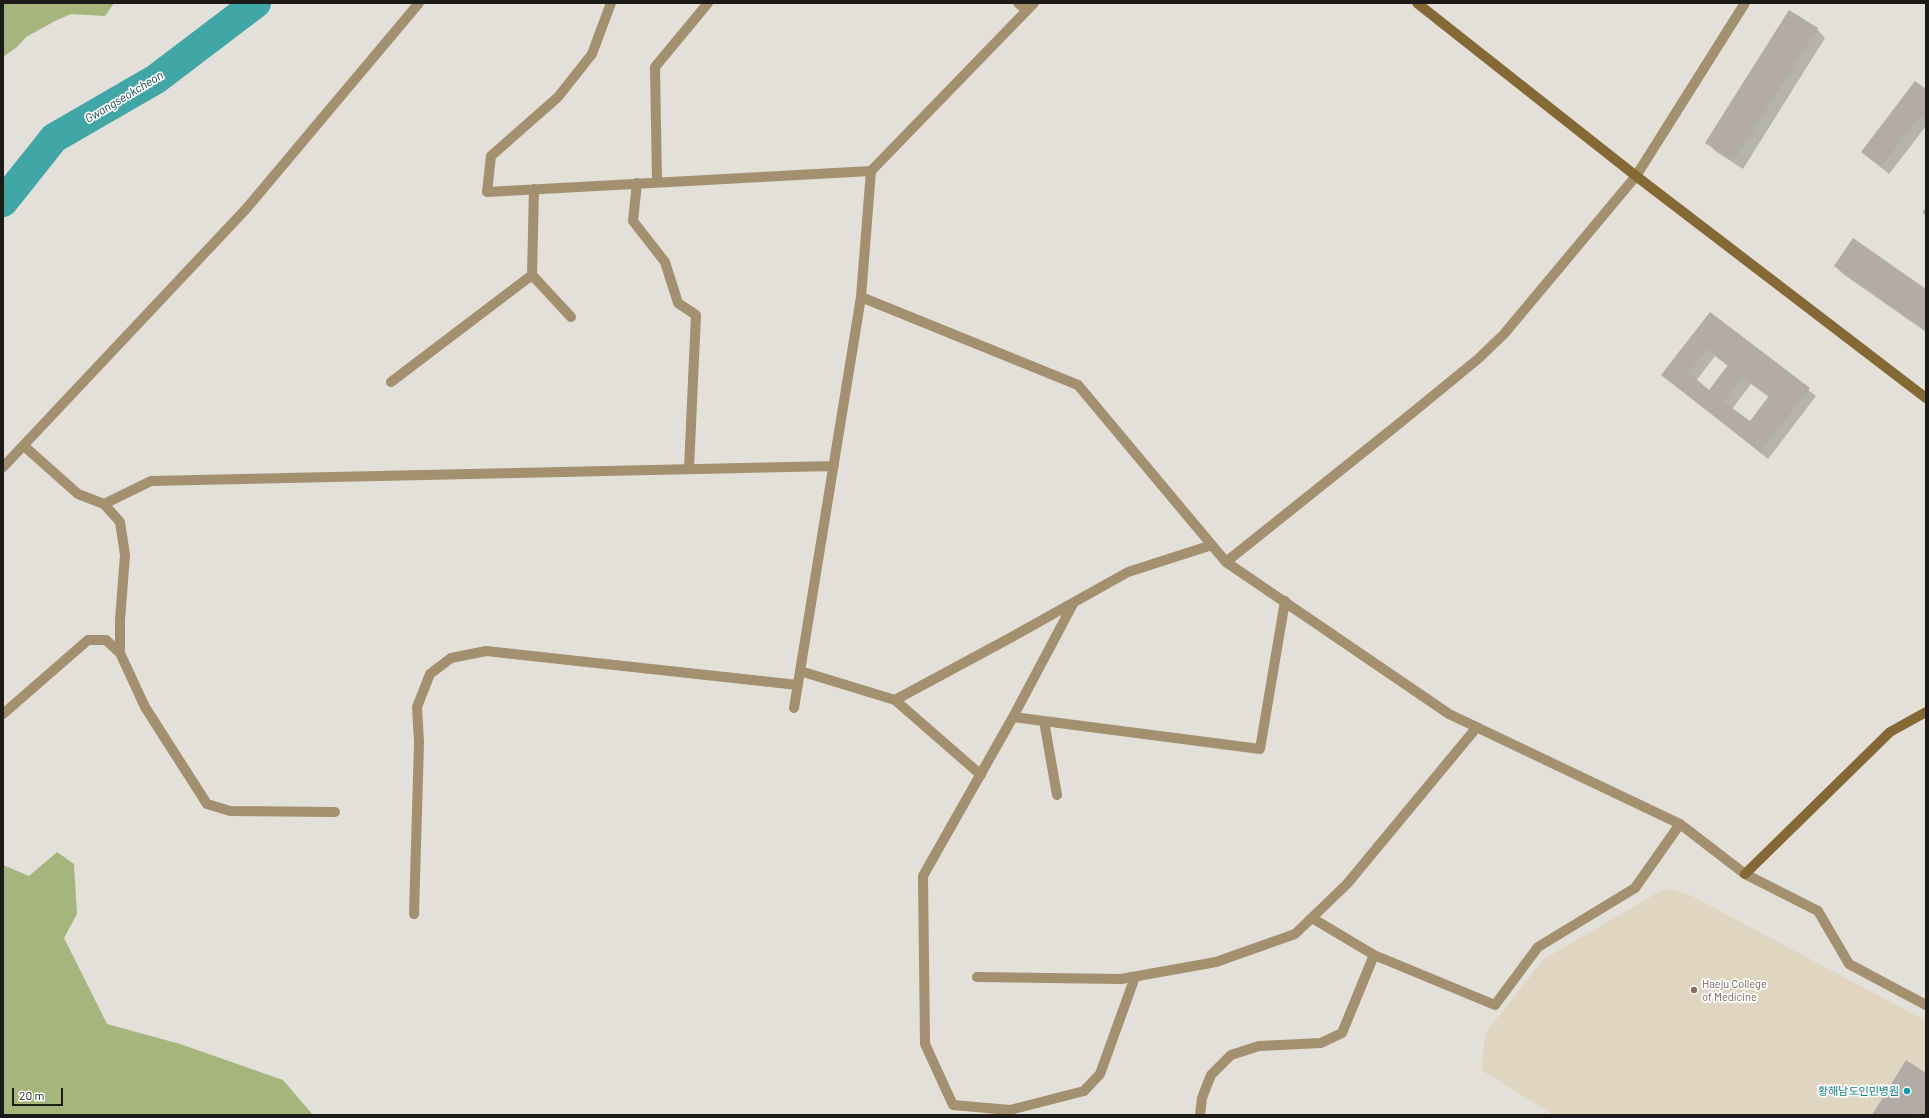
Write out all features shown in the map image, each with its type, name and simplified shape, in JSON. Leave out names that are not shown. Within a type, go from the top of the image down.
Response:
[{"type":"main road","points":[[1417,3],[1636,176],[1926,398]]},
{"type":"main road","points":[[1745,874],[1890,732],[1926,712]]},
{"type":"street","points":[[3,467],[246,209],[419,3]]},
{"type":"street","points":[[611,3],[592,54],[558,97],[491,156],[487,192],[871,171]]},
{"type":"street","points":[[657,182],[655,67],[708,3]]},
{"type":"street","points":[[794,708],[861,297],[871,171],[1031,7],[1018,3]]},
{"type":"street","points":[[1226,562],[1478,359],[1504,334],[1636,176],[1745,3]]},
{"type":"street","points":[[637,183],[633,221],[665,262],[678,303],[696,315],[689,468]]},
{"type":"street","points":[[534,189],[532,275],[571,317]]},
{"type":"street","points":[[391,382],[532,275]]},
{"type":"street","points":[[861,297],[1078,385],[1226,562],[1449,714],[1680,824],[1745,874],[1818,911],[1849,964],[1926,1005]]},
{"type":"street","points":[[24,446],[78,494],[104,504],[120,522],[125,555],[120,620],[120,653]]},
{"type":"street","points":[[104,504],[151,481],[834,466]]},
{"type":"street","points":[[895,700],[1128,572],[1212,545]]},
{"type":"street","points":[[1013,717],[1260,749],[1284,601]]},
{"type":"street","points":[[1072,604],[1013,717],[923,876],[925,1044],[953,1105],[1010,1110],[1084,1091],[1100,1074],[1135,977]]},
{"type":"street","points":[[3,714],[88,640],[106,640],[120,653],[145,707],[207,804],[230,811],[335,812]]},
{"type":"street","points":[[414,914],[419,742],[417,707],[430,674],[451,658],[486,651],[798,685]]},
{"type":"street","points":[[800,670],[895,700],[981,775]]},
{"type":"street","points":[[1044,721],[1057,795]]},
{"type":"street","points":[[978,977],[1122,979],[1216,962],[1295,934],[1348,884],[1476,727]]},
{"type":"street","points":[[1312,918],[1374,955],[1495,1006],[1538,947],[1635,888],[1680,824]]},
{"type":"street","points":[[1200,1115],[1202,1098],[1211,1075],[1230,1055],[1258,1046],[1321,1043],[1342,1033],[1374,955]]},
{"type":"shaded area","name":"Haeju College of Medicine","points":[[1670,889],[1690,895],[1926,1021],[1926,1115],[1554,1115],[1481,1070],[1486,1032],[1544,959],[1657,893]]},
{"type":"green space","points":[[3,3],[114,3],[105,16],[71,14],[55,21],[26,37],[17,47],[3,57]]},
{"type":"green space","points":[[57,852],[74,864],[77,914],[64,938],[107,1024],[180,1044],[283,1080],[313,1115],[3,1115],[3,865],[29,876]]},
{"type":"building","points":[[1789,10],[1818,28],[1734,161],[1705,143]]},
{"type":"building","points":[[1915,81],[1926,89],[1926,120],[1920,116],[1881,167],[1861,152]]},
{"type":"building","points":[[1853,238],[1926,289],[1926,331],[1834,266]]},
{"type":"building","points":[[1710,312],[1810,388],[1760,452],[1661,375]],"holes":[[[1707,349],[1728,365],[1709,390],[1689,373]],[[1743,377],[1769,396],[1750,421],[1724,402]]]},
{"type":"building","name":"황해남도인민병원","points":[[1906,1060],[1926,1073],[1926,1111],[1921,1108],[1917,1115],[1872,1115]]},
{"type":"waterway","name":"Gwangseokcheon","points":[[3,202],[54,138],[156,79],[256,3]]},
{"type":"place","name":"Haeju College of Medicine","points":[[1694,990]]},
{"type":"place","name":"황해남도인민병원","points":[[1907,1091]]}]
